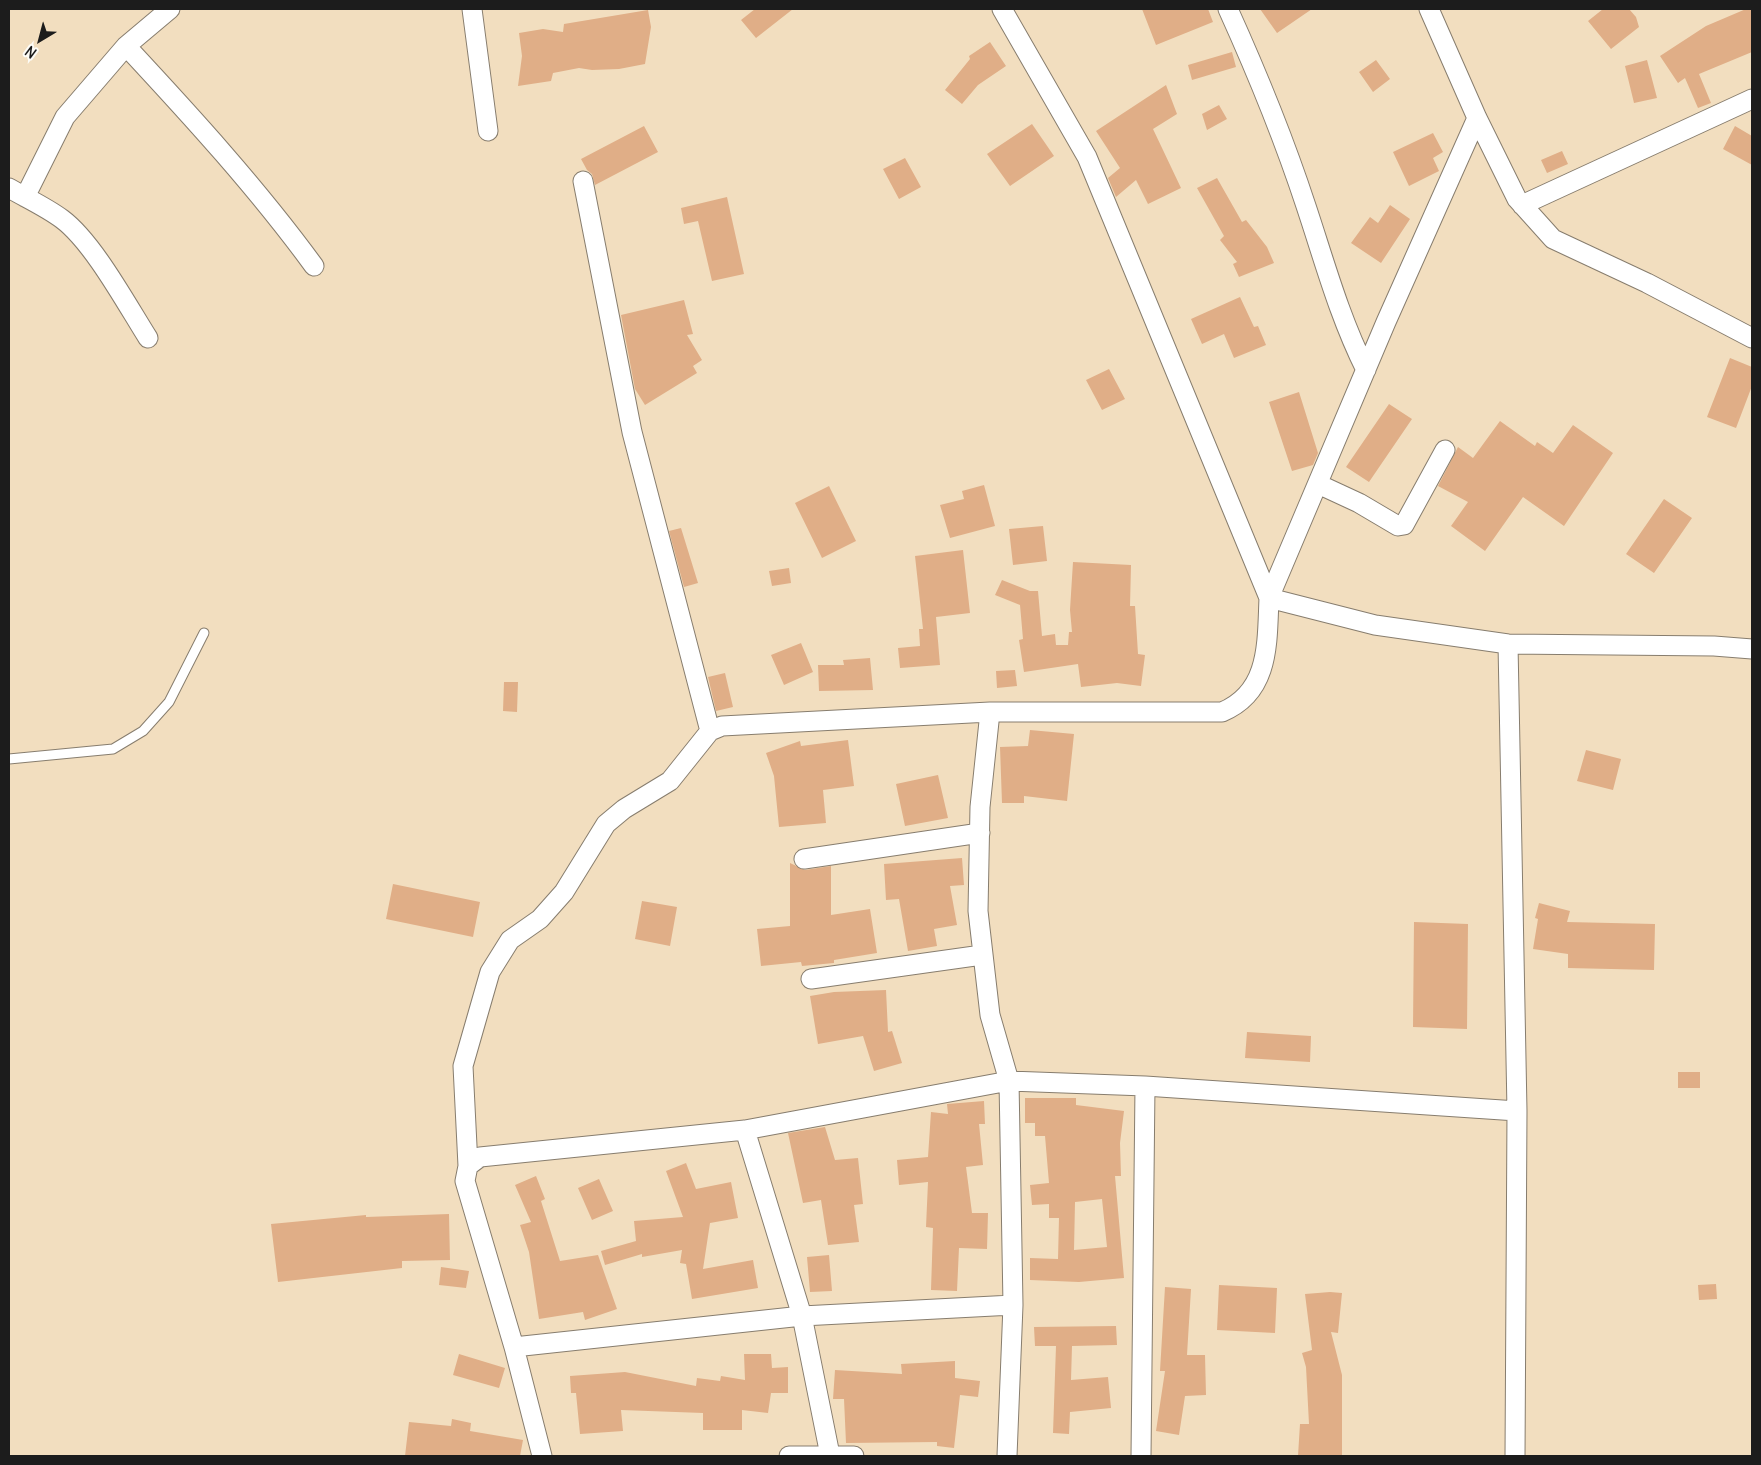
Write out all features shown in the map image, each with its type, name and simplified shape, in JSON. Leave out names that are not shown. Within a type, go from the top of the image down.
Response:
[{"type":"street","points":[[148,338],[115,285],[78,234],[62,219],[17,192],[65,118],[126,46],[170,9]]},
{"type":"street","points":[[472,9],[488,131]]},
{"type":"street","points":[[1002,9],[1087,157],[1269,598]]},
{"type":"street","points":[[1228,9],[1263,85],[1306,206],[1330,286],[1366,370]]},
{"type":"street","points":[[1429,9],[1477,118],[1517,199],[1553,239],[1752,338]]},
{"type":"street","points":[[126,46],[201,126],[278,217],[314,266]]},
{"type":"street","points":[[1522,205],[1752,99]]},
{"type":"street","points":[[542,1456],[514,1347],[465,1181],[468,1166],[463,1066],[490,972],[510,940],[540,919],[564,892],[606,824],[624,809],[670,781],[710,732],[722,726],[990,712],[1222,712],[1235,707],[1250,694],[1266,659],[1269,598],[1366,370],[1477,118]]},
{"type":"street","points":[[583,181],[632,432],[710,732]]},
{"type":"street","points":[[1318,484],[1359,503],[1398,526],[1404,525],[1445,450]]},
{"type":"street","points":[[1269,598],[1374,625],[1508,644],[1714,646],[1752,649]]},
{"type":"street","points":[[1508,644],[1517,1111],[1514,1456]]},
{"type":"street","points":[[990,712],[980,833],[978,911],[990,1015],[1009,1081],[1012,1305],[1007,1456]]},
{"type":"street","points":[[804,860],[980,833]]},
{"type":"street","points":[[811,979],[982,955]]},
{"type":"street","points":[[468,1166],[480,1157],[745,1130],[1009,1081],[1145,1086],[1517,1111]]},
{"type":"street","points":[[1141,1456],[1145,1086]]},
{"type":"street","points":[[745,1130],[802,1316],[830,1455]]},
{"type":"street","points":[[514,1347],[802,1316],[1012,1305]]},
{"type":"street","points":[[789,1456],[854,1456]]},
{"type":"lane","points":[[9,759],[113,748],[142,730],[168,702],[204,633]]},
{"type":"building","points":[[755,9],[793,9],[756,38],[741,20]]},
{"type":"building","points":[[1142,9],[1208,9],[1213,22],[1156,45]]},
{"type":"building","points":[[1260,9],[1312,9],[1277,33]]},
{"type":"building","points":[[1603,9],[1629,9],[1636,17],[1639,27],[1611,49],[1588,21]]},
{"type":"building","points":[[1746,9],[1752,9],[1752,52],[1699,74],[1711,103],[1698,108],[1685,78],[1678,83],[1660,56],[1706,26]]},
{"type":"building","points":[[648,10],[651,27],[645,64],[619,69],[592,70],[579,68],[553,73],[551,81],[518,86],[522,56],[519,33],[543,29],[563,32],[564,24]]},
{"type":"building","points":[[990,42],[1006,66],[978,85],[962,104],[945,90],[970,59],[969,56]]},
{"type":"building","points":[[1232,52],[1236,67],[1192,80],[1188,65]]},
{"type":"building","points":[[1376,60],[1390,79],[1373,92],[1359,72]]},
{"type":"building","points":[[1647,60],[1657,98],[1634,103],[1625,66]]},
{"type":"building","points":[[1166,85],[1177,114],[1153,129],[1181,188],[1148,204],[1136,180],[1116,197],[1108,178],[1120,168],[1096,131]]},
{"type":"building","points":[[1219,105],[1227,119],[1207,130],[1202,114]]},
{"type":"building","points":[[1032,124],[1054,156],[1010,186],[987,154]]},
{"type":"building","points":[[644,126],[658,152],[595,185],[592,174],[587,170],[581,159]]},
{"type":"building","points":[[1735,126],[1752,136],[1752,165],[1723,149]]},
{"type":"building","points":[[1433,133],[1443,152],[1433,158],[1439,171],[1409,186],[1393,152]]},
{"type":"building","points":[[1562,151],[1568,164],[1547,173],[1541,160]]},
{"type":"building","points":[[905,158],[921,187],[899,199],[883,169]]},
{"type":"building","points":[[1217,178],[1242,222],[1246,220],[1267,247],[1274,263],[1239,277],[1233,264],[1237,262],[1220,240],[1224,236],[1197,188]]},
{"type":"building","points":[[727,197],[744,274],[712,281],[698,221],[684,224],[681,208]]},
{"type":"building","points":[[1390,205],[1410,219],[1381,263],[1351,243],[1370,217],[1378,223]]},
{"type":"building","points":[[1240,297],[1254,327],[1258,326],[1266,345],[1234,358],[1224,334],[1202,344],[1191,319]]},
{"type":"building","points":[[684,300],[693,334],[687,335],[702,360],[693,366],[697,373],[645,405],[635,389],[621,315]]},
{"type":"building","points":[[1730,358],[1752,367],[1752,386],[1736,428],[1707,417]]},
{"type":"building","points":[[1109,369],[1125,399],[1102,410],[1086,380]]},
{"type":"building","points":[[1299,392],[1318,453],[1313,465],[1292,471],[1269,402]]},
{"type":"building","points":[[1389,404],[1412,419],[1369,482],[1346,467]]},
{"type":"building","points":[[1500,421],[1535,446],[1537,442],[1553,453],[1573,425],[1613,453],[1564,526],[1523,497],[1485,551],[1451,526],[1468,502],[1438,486],[1458,447],[1473,458]]},
{"type":"building","points":[[984,485],[995,526],[950,538],[940,505],[964,499],[962,491]]},
{"type":"building","points":[[829,486],[856,541],[822,558],[795,503]]},
{"type":"building","points":[[1664,499],[1692,518],[1654,573],[1626,554]]},
{"type":"building","points":[[1043,526],[1047,561],[1013,565],[1009,529]]},
{"type":"building","points":[[681,528],[698,583],[684,587],[669,531]]},
{"type":"building","points":[[963,550],[970,613],[936,617],[940,665],[900,668],[898,648],[920,646],[919,629],[923,629],[915,556]]},
{"type":"building","points":[[1073,562],[1131,565],[1130,606],[1135,606],[1138,654],[1145,655],[1141,686],[1117,683],[1081,687],[1078,664],[1024,672],[1019,640],[1023,639],[1020,605],[995,595],[1002,580],[1030,591],[1038,591],[1042,636],[1055,634],[1056,645],[1068,645],[1069,632],[1072,632],[1070,610]]},
{"type":"building","points":[[789,568],[791,583],[772,586],[769,571]]},
{"type":"building","points":[[801,643],[813,672],[784,685],[771,655]]},
{"type":"building","points":[[870,658],[873,690],[819,691],[818,665],[844,665],[843,660]]},
{"type":"building","points":[[1015,670],[1017,686],[997,688],[996,671]]},
{"type":"building","points":[[725,673],[733,707],[716,711],[708,677]]},
{"type":"building","points":[[504,682],[518,682],[517,712],[503,711]]},
{"type":"building","points":[[1030,730],[1074,734],[1067,801],[1024,796],[1024,803],[1002,803],[1000,747],[1028,746]]},
{"type":"building","points":[[848,740],[854,786],[823,790],[826,823],[779,827],[774,776],[766,753],[800,741],[801,746]]},
{"type":"building","points":[[1586,750],[1621,759],[1613,790],[1577,781]]},
{"type":"building","points":[[938,775],[948,818],[905,826],[896,784]]},
{"type":"building","points":[[962,858],[964,885],[950,886],[957,925],[934,929],[937,946],[908,951],[899,899],[886,900],[884,864]]},
{"type":"building","points":[[790,863],[805,870],[831,866],[831,915],[870,909],[877,953],[834,960],[834,963],[802,966],[801,962],[761,966],[757,929],[790,926]]},
{"type":"building","points":[[393,884],[480,902],[473,937],[386,919]]},
{"type":"building","points":[[642,901],[677,907],[670,946],[635,939]]},
{"type":"building","points":[[1539,903],[1570,911],[1567,922],[1655,924],[1654,970],[1568,968],[1568,954],[1533,949],[1538,919],[1535,918]]},
{"type":"building","points":[[1414,922],[1468,924],[1467,1029],[1413,1027]]},
{"type":"building","points":[[886,990],[888,1032],[892,1031],[902,1063],[874,1071],[863,1036],[818,1044],[810,996],[834,992]]},
{"type":"building","points":[[1247,1032],[1311,1036],[1310,1062],[1245,1058]]},
{"type":"building","points":[[1678,1072],[1700,1072],[1700,1088],[1678,1088]]},
{"type":"building","points":[[1025,1098],[1076,1098],[1076,1105],[1124,1111],[1120,1143],[1121,1176],[1115,1176],[1124,1278],[1079,1282],[1030,1280],[1030,1258],[1058,1259],[1059,1218],[1049,1218],[1049,1204],[1032,1205],[1030,1185],[1049,1183],[1045,1136],[1035,1136],[1035,1123],[1025,1123]],"holes":[[[1102,1199],[1107,1247],[1074,1250],[1075,1202]]]},
{"type":"building","points":[[984,1101],[985,1124],[979,1124],[983,1165],[966,1167],[972,1213],[988,1213],[987,1249],[959,1248],[957,1291],[931,1290],[933,1228],[926,1227],[928,1182],[899,1185],[897,1160],[928,1157],[931,1112],[948,1114],[947,1104]]},
{"type":"building","points":[[825,1127],[835,1160],[858,1158],[863,1204],[854,1205],[859,1242],[828,1245],[821,1200],[803,1203],[788,1133]]},
{"type":"building","points":[[686,1163],[696,1189],[731,1182],[738,1218],[710,1223],[703,1269],[753,1260],[758,1288],[692,1299],[686,1264],[680,1263],[682,1250],[642,1257],[642,1254],[605,1265],[601,1251],[636,1241],[634,1221],[683,1217],[666,1171]]},
{"type":"building","points":[[536,1176],[545,1199],[541,1201],[560,1261],[598,1255],[617,1309],[585,1320],[583,1312],[539,1319],[529,1252],[520,1225],[531,1222],[515,1185]]},
{"type":"building","points":[[599,1179],[613,1211],[592,1220],[578,1188]]},
{"type":"building","points":[[449,1214],[450,1260],[402,1261],[402,1268],[278,1282],[271,1224],[366,1215],[366,1217]]},
{"type":"building","points":[[829,1255],[832,1291],[810,1292],[807,1257]]},
{"type":"building","points":[[441,1267],[469,1271],[466,1288],[439,1285]]},
{"type":"building","points":[[1716,1284],[1717,1299],[1699,1300],[1698,1285]]},
{"type":"building","points":[[1219,1285],[1277,1288],[1275,1333],[1217,1330]]},
{"type":"building","points":[[1165,1287],[1191,1289],[1187,1355],[1205,1355],[1206,1395],[1185,1396],[1179,1435],[1156,1431],[1165,1371],[1160,1371]]},
{"type":"building","points":[[1342,1293],[1338,1333],[1331,1332],[1342,1375],[1342,1456],[1298,1456],[1300,1424],[1309,1424],[1306,1367],[1302,1353],[1312,1350],[1305,1294]]},
{"type":"building","points":[[1116,1326],[1117,1345],[1072,1346],[1071,1380],[1108,1377],[1111,1408],[1070,1412],[1069,1434],[1053,1433],[1056,1346],[1035,1346],[1034,1327]]},
{"type":"building","points":[[459,1354],[505,1368],[499,1388],[453,1375]]},
{"type":"building","points":[[744,1354],[771,1354],[772,1368],[788,1367],[788,1393],[771,1393],[768,1413],[742,1410],[742,1430],[703,1430],[703,1413],[621,1410],[623,1431],[580,1434],[576,1393],[571,1393],[570,1376],[625,1372],[696,1386],[697,1378],[720,1381],[721,1376],[745,1380]]},
{"type":"building","points":[[955,1361],[955,1378],[980,1381],[978,1397],[960,1395],[954,1448],[937,1446],[937,1442],[846,1443],[844,1399],[833,1399],[835,1370],[902,1374],[901,1364]]},
{"type":"building","points":[[452,1419],[471,1423],[470,1431],[523,1440],[520,1456],[405,1456],[409,1422],[451,1426]]}]
